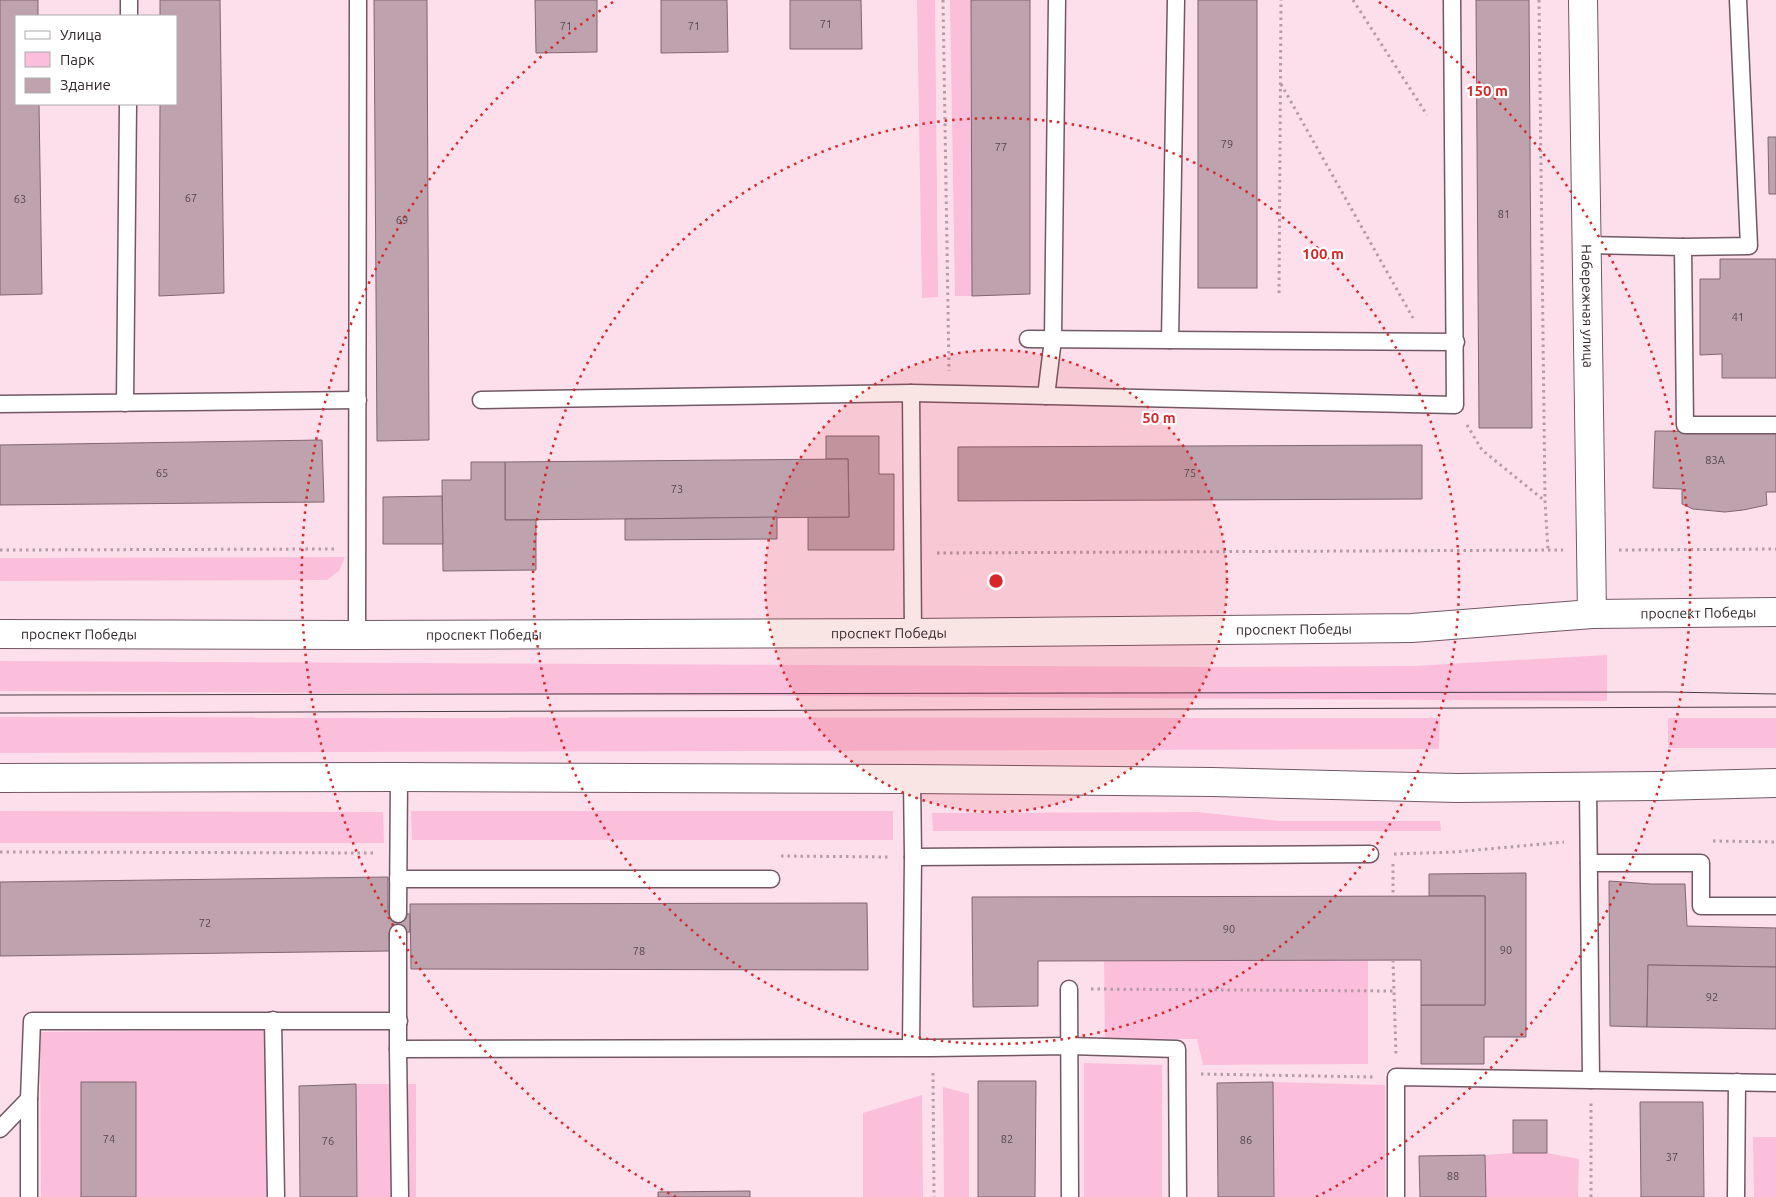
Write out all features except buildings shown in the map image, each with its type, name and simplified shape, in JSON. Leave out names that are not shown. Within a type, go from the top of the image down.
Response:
[{"type":"main road","name":"Набережная улица","points":[[1582,0],[1592,614]]},
{"type":"main road","name":"проспект Победы","points":[[0,634],[913,633],[1412,628],[1592,614],[1776,612]]},
{"type":"main road","points":[[0,778],[399,776],[912,779],[1212,782],[1456,788],[1776,783]]},
{"type":"lane","points":[[129,15],[130,0]]},
{"type":"lane","points":[[357,635],[358,0]]},
{"type":"lane","points":[[1046,396],[1053,339],[1056,0]]},
{"type":"lane","points":[[1170,340],[1176,0]]},
{"type":"lane","points":[[481,400],[911,393],[1456,405],[1452,0]]},
{"type":"lane","points":[[1586,246],[1748,246],[1738,0]]},
{"type":"lane","points":[[125,403],[128,105]]},
{"type":"lane","points":[[1683,247],[1685,425],[1776,425]]},
{"type":"lane","points":[[1028,339],[1456,342]]},
{"type":"lane","points":[[911,393],[913,633]]},
{"type":"lane","points":[[0,404],[358,400]]},
{"type":"lane","points":[[398,914],[399,776]]},
{"type":"lane","points":[[911,1048],[912,779]]},
{"type":"lane","points":[[1588,787],[1592,1080]]},
{"type":"lane","points":[[913,858],[1370,854]]},
{"type":"lane","points":[[1589,863],[1700,863],[1700,906],[1776,906]]},
{"type":"lane","points":[[398,879],[771,879]]},
{"type":"lane","points":[[398,933],[400,1197]]},
{"type":"lane","points":[[1068,989],[1070,1197]]},
{"type":"lane","points":[[273,1020],[276,1197]]},
{"type":"lane","points":[[29,1197],[29,1099],[32,1021],[398,1021]]},
{"type":"lane","points":[[398,1049],[1069,1046],[1177,1049],[1178,1197]]},
{"type":"lane","points":[[1396,1197],[1396,1077],[1776,1083]]},
{"type":"lane","points":[[1736,1197],[1737,1082]]},
{"type":"lane","points":[[0,1129],[29,1099]]},
{"type":"path","points":[[943,0],[949,394]]},
{"type":"path","points":[[1279,293],[1281,0]]},
{"type":"path","points":[[1353,0],[1427,115]]},
{"type":"path","points":[[1539,0],[1545,501],[1548,550]]},
{"type":"path","points":[[1281,84],[1425,341]]},
{"type":"path","points":[[1456,405],[1482,450],[1545,501]]},
{"type":"path","points":[[0,550],[358,548]]},
{"type":"path","points":[[912,553],[1776,550]]},
{"type":"path","points":[[1393,854],[1393,896]]},
{"type":"path","points":[[1177,1073],[1396,1077],[1393,960]]},
{"type":"path","points":[[1068,989],[1393,991]]},
{"type":"path","points":[[932,1048],[934,1197]]},
{"type":"path","points":[[1592,1080],[1592,1197]]},
{"type":"green space","points":[[917,0],[935,0],[938,297],[922,298]]},
{"type":"green space","points":[[950,0],[971,0],[972,296],[955,296]]},
{"type":"green space","points":[[345,557],[339,571],[327,580],[0,581],[0,558]]},
{"type":"green space","points":[[1607,655],[1607,701],[0,691],[0,661],[1229,667],[1413,666]]},
{"type":"green space","points":[[0,717],[1440,718],[1439,749],[0,753]]},
{"type":"green space","points":[[1668,718],[1776,718],[1776,748],[1668,748]]},
{"type":"green space","points":[[0,811],[383,812],[384,843],[0,843]]},
{"type":"green space","points":[[411,811],[893,811],[893,840],[412,840]]},
{"type":"green space","points":[[1198,812],[1279,821],[1440,821],[1441,831],[933,831],[932,813]]},
{"type":"green space","points":[[1104,961],[1368,961],[1368,1064],[1203,1065],[1197,1039],[1105,1039]]},
{"type":"green space","points":[[265,1030],[268,1197],[41,1197],[40,1032]]},
{"type":"green space","points":[[1084,1063],[1162,1065],[1162,1197],[1084,1197]]},
{"type":"green space","points":[[1273,1082],[1385,1085],[1385,1197],[1274,1197]]},
{"type":"green space","points":[[356,1084],[416,1084],[416,1197],[357,1197]]},
{"type":"green space","points":[[943,1087],[969,1094],[969,1197],[944,1197]]},
{"type":"green space","points":[[922,1095],[923,1197],[863,1197],[863,1113]]},
{"type":"green space","points":[[1753,1137],[1776,1137],[1776,1197],[1754,1197]]},
{"type":"green space","points":[[1547,1153],[1579,1159],[1578,1197],[1486,1197],[1485,1155]]},
{"type":"tram line","points":[[0,695],[1668,692],[1776,694]]},
{"type":"tram line","points":[[0,713],[1776,707]]}]
